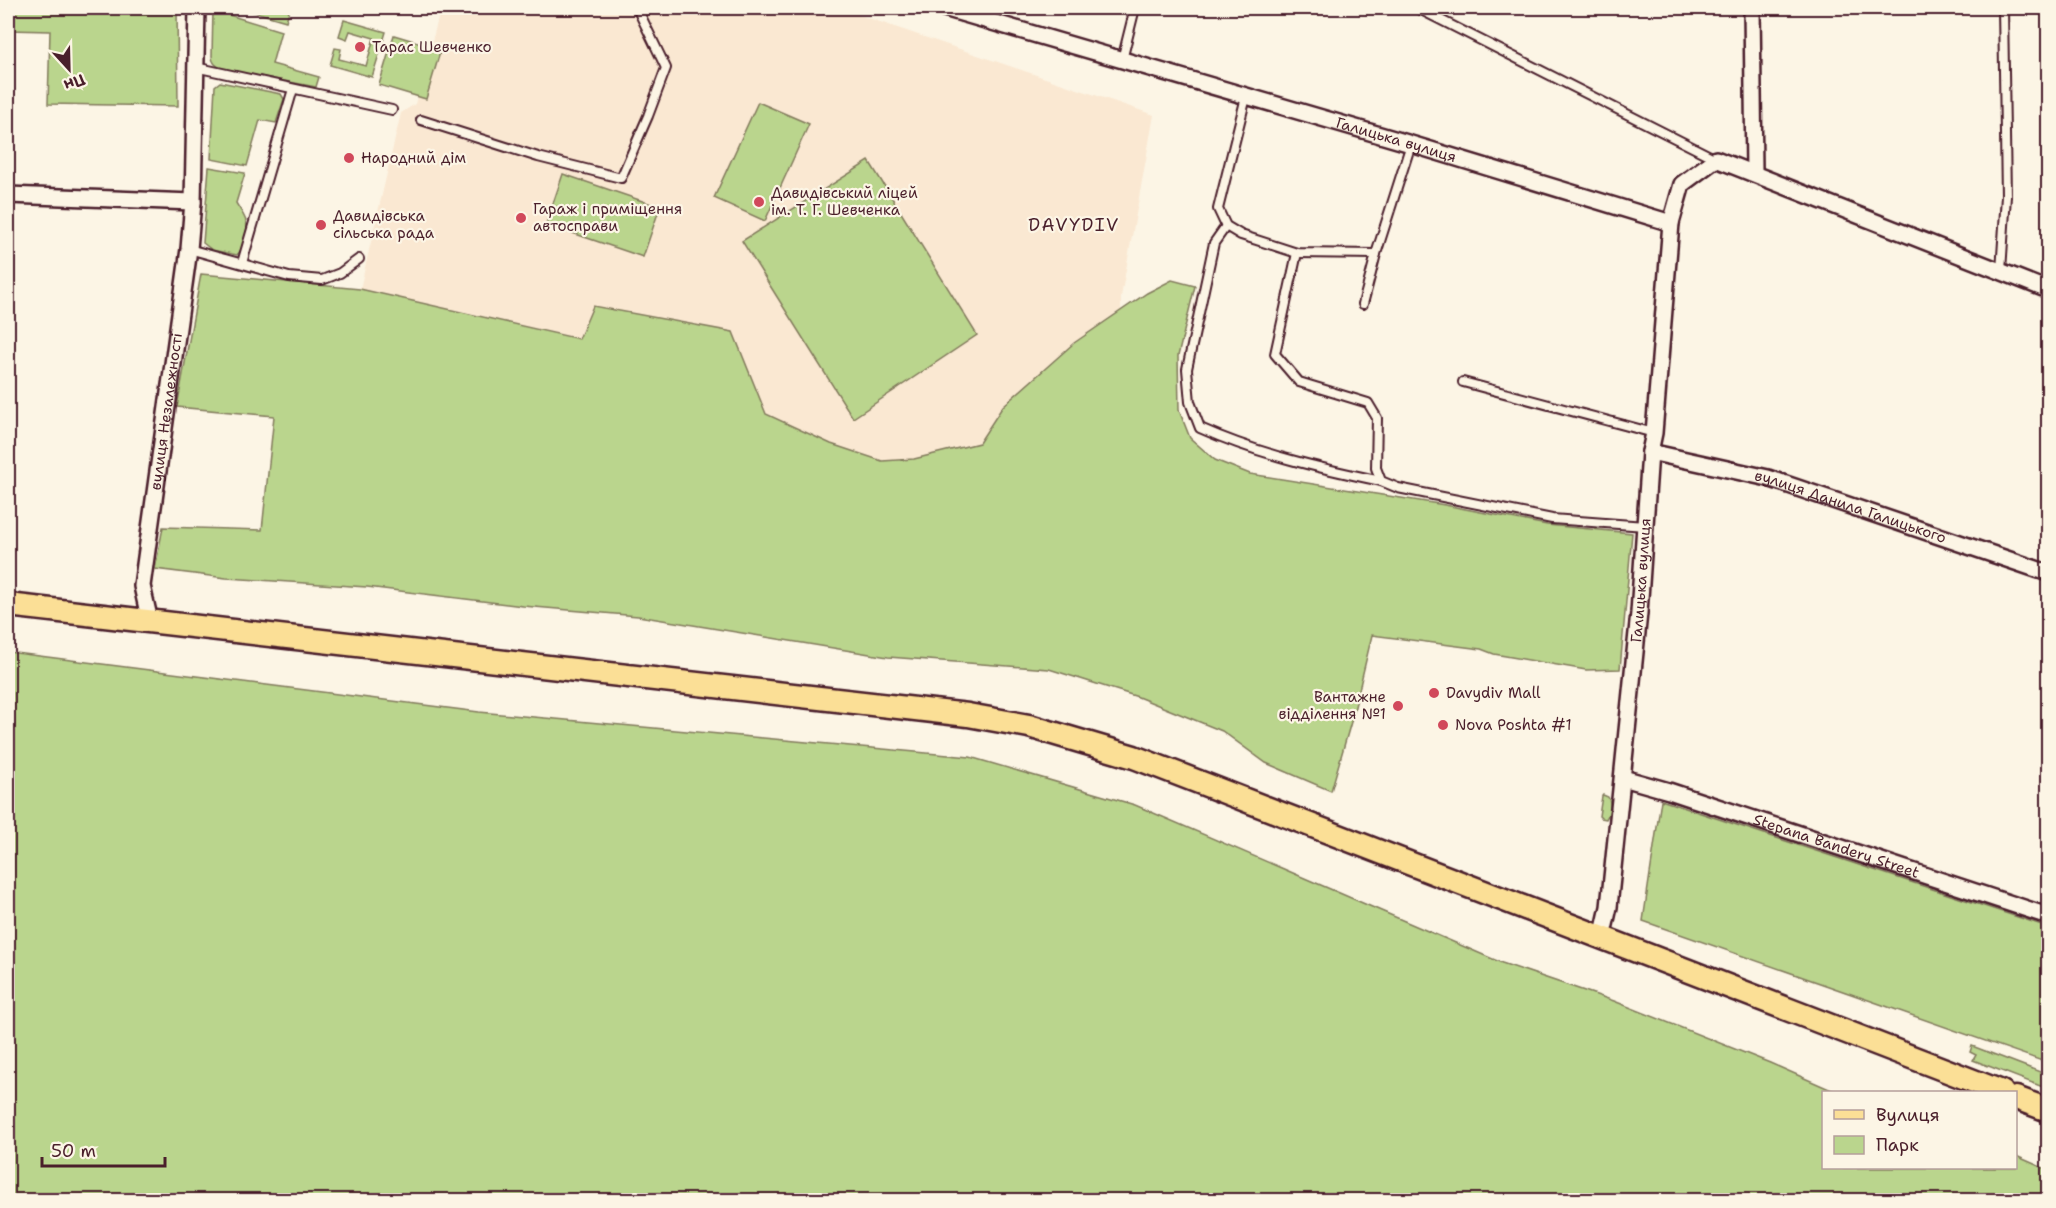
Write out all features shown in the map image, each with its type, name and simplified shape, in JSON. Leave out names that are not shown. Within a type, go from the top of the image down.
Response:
[{"type":"main road","points":[[8,605],[968,715],[1029,726],[1134,757],[1999,1091]]},
{"type":"main road","points":[[2017,1098],[2049,1110]]},
{"type":"street","name":"вулиця Незалежності","points":[[150,622],[142,586],[189,249],[193,202],[197,8]]},
{"type":"street","name":"Галицька вулиця","points":[[944,8],[1411,144],[1671,223]]},
{"type":"street","points":[[1752,8],[1754,172]]},
{"type":"street","name":"Галицька вулиця","points":[[1602,938],[1609,907],[1639,614],[1650,452],[1654,433],[1671,223],[1682,184],[1716,159]]},
{"type":"street","points":[[1716,159],[1754,172],[2049,290]]},
{"type":"street","points":[[8,195],[193,202]]},
{"type":"street","name":"вулиця Данила Галицького","points":[[1650,452],[1768,478],[2049,573]]},
{"type":"street","name":"Stepana Bandery Street","points":[[1623,778],[1669,791],[2049,916]]},
{"type":"lane","points":[[421,120],[538,157],[621,178],[666,68],[637,8]]},
{"type":"lane","points":[[1122,60],[1135,8]]},
{"type":"lane","points":[[1417,8],[1716,159]]},
{"type":"lane","points":[[2001,271],[2006,196],[2003,8]]},
{"type":"lane","points":[[195,67],[392,110]]},
{"type":"lane","points":[[242,263],[293,89]]},
{"type":"lane","points":[[1246,97],[1218,209],[1226,226],[1241,235],[1297,253],[1376,254]]},
{"type":"lane","points":[[1363,304],[1376,254],[1411,144]]},
{"type":"lane","points":[[1226,226],[1214,243],[1187,369],[1190,402],[1200,428],[1227,440],[1294,462],[1398,488],[1552,519],[1645,526]]},
{"type":"lane","points":[[189,249],[289,277],[322,280],[340,273],[359,259]]},
{"type":"lane","points":[[1297,253],[1275,354],[1299,382],[1368,403],[1377,418],[1376,468],[1381,482]]},
{"type":"lane","points":[[1462,382],[1654,433]]},
{"type":"shaded area","name":"Давидівський ліцей ім. Т. Г. Шевченка","points":[[441,8],[839,8],[1154,115],[1121,297],[1121,310],[1074,343],[1003,406],[979,443],[914,459],[882,461],[831,444],[766,414],[733,332],[579,339],[360,289],[401,113],[415,104]]},
{"type":"green space","points":[[8,8],[177,8],[178,106],[48,104],[50,31],[8,30]]},
{"type":"green space","points":[[241,8],[290,8],[286,21]]},
{"type":"green space","points":[[213,10],[281,31],[272,64],[319,77],[316,87],[222,69],[212,58]]},
{"type":"green space","points":[[344,20],[386,32],[372,77],[330,65],[335,48],[341,49],[339,59],[366,66],[374,38],[350,31],[347,39],[339,36]]},
{"type":"green space","points":[[394,35],[441,49],[426,99],[379,85]]},
{"type":"green space","points":[[220,82],[281,94],[284,99],[276,123],[260,120],[247,166],[211,159],[215,86]]},
{"type":"green space","points":[[758,102],[809,124],[765,221],[714,198]]},
{"type":"green space","points":[[869,161],[977,335],[853,418],[742,241]]},
{"type":"green space","points":[[209,167],[245,173],[236,203],[247,228],[242,247],[237,255],[212,250],[203,243]]},
{"type":"green space","points":[[563,174],[660,207],[643,257],[546,224]]},
{"type":"green space","points":[[201,274],[360,289],[579,339],[593,306],[733,332],[766,414],[831,444],[882,461],[914,459],[979,443],[1003,406],[1074,343],[1147,293],[1172,280],[1195,286],[1178,356],[1179,410],[1190,438],[1215,460],[1250,474],[1445,505],[1547,525],[1632,533],[1620,669],[1586,670],[1494,654],[1481,649],[1372,635],[1353,715],[1331,791],[1266,763],[1222,731],[1138,697],[1049,669],[888,657],[638,616],[523,606],[367,587],[226,578],[155,569],[163,527],[262,530],[274,416],[177,407]]},
{"type":"green space","points":[[8,652],[479,712],[970,757],[1135,805],[1502,963],[1614,1001],[1834,1091],[1822,1091],[1822,1169],[2017,1169],[2017,1156],[2048,1170],[2048,1200],[8,1200]]},
{"type":"green space","points":[[1603,795],[1608,797],[1610,803],[1606,819],[1599,816]]},
{"type":"green space","points":[[1661,800],[2048,927],[2048,1063],[1643,921]]},
{"type":"green space","points":[[1972,1046],[2048,1075],[2048,1089],[1973,1060],[1976,1055],[1970,1052]]},
{"type":"place","name":"Тарас Шевченко","points":[[360,47]]},
{"type":"place","name":"Народний дім","points":[[349,158]]},
{"type":"place","name":"Давидівський ліцей ім. Т. Г. Шевченка","points":[[759,202]]},
{"type":"place","name":"Гараж і приміщення автосправи","points":[[521,218]]},
{"type":"place","name":"Давидівська сільська рада","points":[[321,225]]},
{"type":"place","name":"Davydiv Mall","points":[[1434,693]]},
{"type":"place","name":"Вантажне відділення №1","points":[[1398,706]]},
{"type":"place","name":"Nova Poshta #1","points":[[1443,725]]},
{"type":"district","name":"DAVYDIV","points":[[1074,225]]}]
